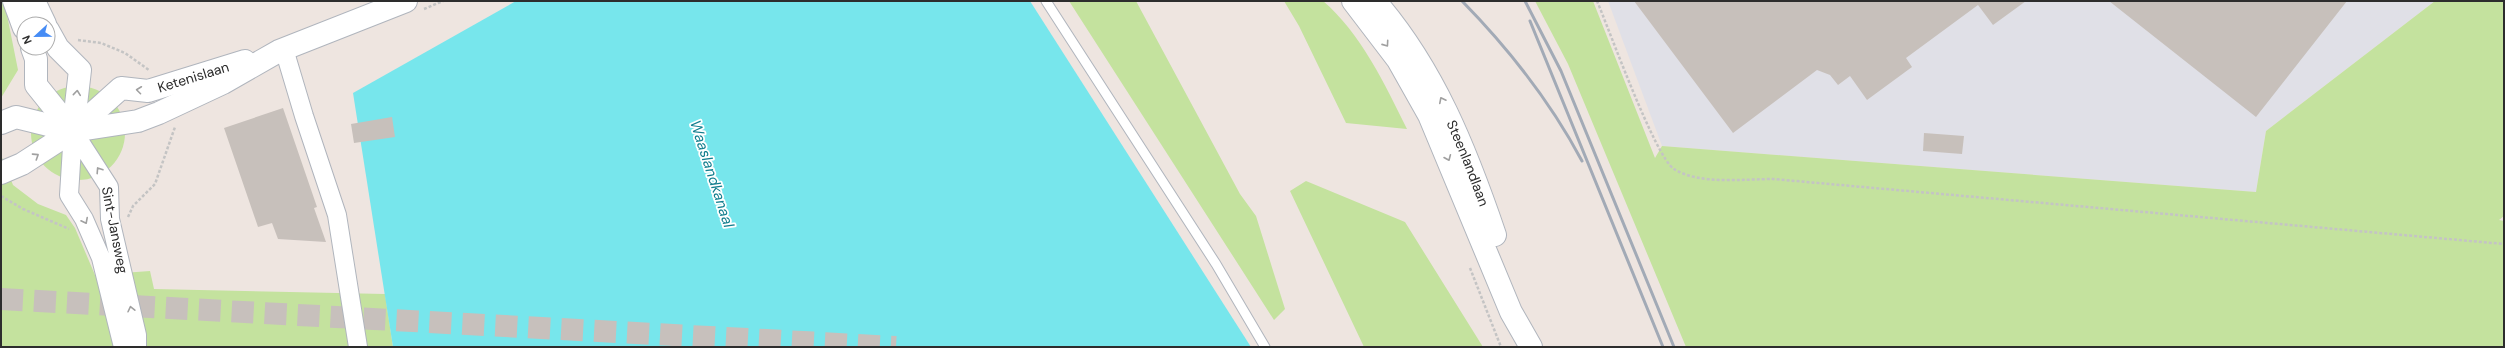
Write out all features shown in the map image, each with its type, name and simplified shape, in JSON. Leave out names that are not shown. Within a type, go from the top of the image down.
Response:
[{"type":"main road","points":[[14,1],[20,16]]},
{"type":"main road","points":[[34,1],[41,16]]},
{"type":"main road","name":"Steenlandlaan","points":[[1373,4],[1398,60],[1429,115],[1511,312],[1528,341]]},
{"type":"main road","name":"Ketenislaan","points":[[74,131],[121,88],[148,91],[282,50],[413,5]]},
{"type":"main road","points":[[56,44],[80,70],[74,131]]},
{"type":"main road","name":"Ketenislaan","points":[[74,131],[138,121],[159,114],[223,83],[282,50]]},
{"type":"main road","points":[[35,56],[36,85],[74,131]]},
{"type":"main road","points":[[1,123],[16,118],[74,131]]},
{"type":"main road","points":[[1,173],[22,164],[74,131]]},
{"type":"street","points":[[282,50],[337,215],[358,347]]},
{"type":"street","name":"Sint-Jansweg","points":[[74,131],[69,195],[84,219],[102,258],[122,347]]},
{"type":"street","name":"Sint-Jansweg","points":[[74,131],[109,187],[110,219],[137,335],[137,347]]},
{"type":"lane","points":[[1046,1],[1216,264],[1265,347]]},
{"type":"path","points":[[413,5],[443,1]]},
{"type":"path","points":[[1597,1],[1656,143],[1674,169],[1699,179],[1773,179],[2504,244]]},
{"type":"path","points":[[75,40],[101,43],[124,53],[144,69],[156,72]]},
{"type":"path","points":[[129,224],[128,218],[133,206],[155,184],[176,125]]},
{"type":"path","points":[[1,196],[23,209],[70,229],[72,234]]},
{"type":"path","points":[[1467,262],[1501,347]]},
{"type":"shaded area","points":[[1608,1],[2435,1],[2266,131],[2256,192],[1662,146]]},
{"type":"green space","points":[[1,1],[5,5],[18,70],[1,98]]},
{"type":"green space","points":[[1069,1],[1136,1],[1240,194],[1256,216],[1285,309],[1274,320]]},
{"type":"green space","points":[[1284,1],[1323,1],[1336,14],[1349,28],[1371,60],[1407,129],[1346,123],[1299,26]]},
{"type":"green space","points":[[1535,1],[1593,1],[1655,158],[1662,146],[2256,192],[2266,131],[2435,1],[2504,1],[2504,216],[2499,220],[2504,221],[2504,347],[1686,347],[1568,64]]},
{"type":"green space","points":[[78,86],[96,89],[111,100],[122,115],[125,133],[122,151],[111,166],[96,177],[78,180],[60,177],[45,166],[34,151],[31,133],[34,115],[45,100],[60,89]]},
{"type":"green space","points":[[1,155],[13,185],[38,204],[66,215],[75,228],[95,275],[150,271],[154,289],[385,294],[393,347],[1,347]]},
{"type":"green space","points":[[1306,181],[1405,222],[1483,347],[1364,347],[1290,191]]},
{"type":"water","name":"Waaslandkanaal","points":[[516,1],[1030,1],[1251,347],[393,347],[353,93]]},
{"type":"building","points":[[1634,1],[2026,1],[1993,25],[1978,5],[1906,58],[1912,67],[1867,100],[1850,76],[1838,85],[1830,75],[1817,70],[1733,133]]},
{"type":"building","points":[[2109,1],[2347,1],[2256,117]]},
{"type":"building","points":[[283,108],[317,207],[314,208],[326,242],[278,239],[272,223],[258,227],[224,128]]},
{"type":"building","points":[[392,117],[395,137],[354,143],[351,124]]},
{"type":"building","points":[[1924,133],[1964,136],[1962,154],[1923,151]]},
{"type":"tunnel","points":[[1,299],[896,347]]},
{"type":"railway","points":[[1462,1],[1528,76],[1570,139],[1582,161]]},
{"type":"railway","points":[[1525,1],[1561,71],[1674,347]]},
{"type":"railway","points":[[1530,21],[1663,347]]}]
